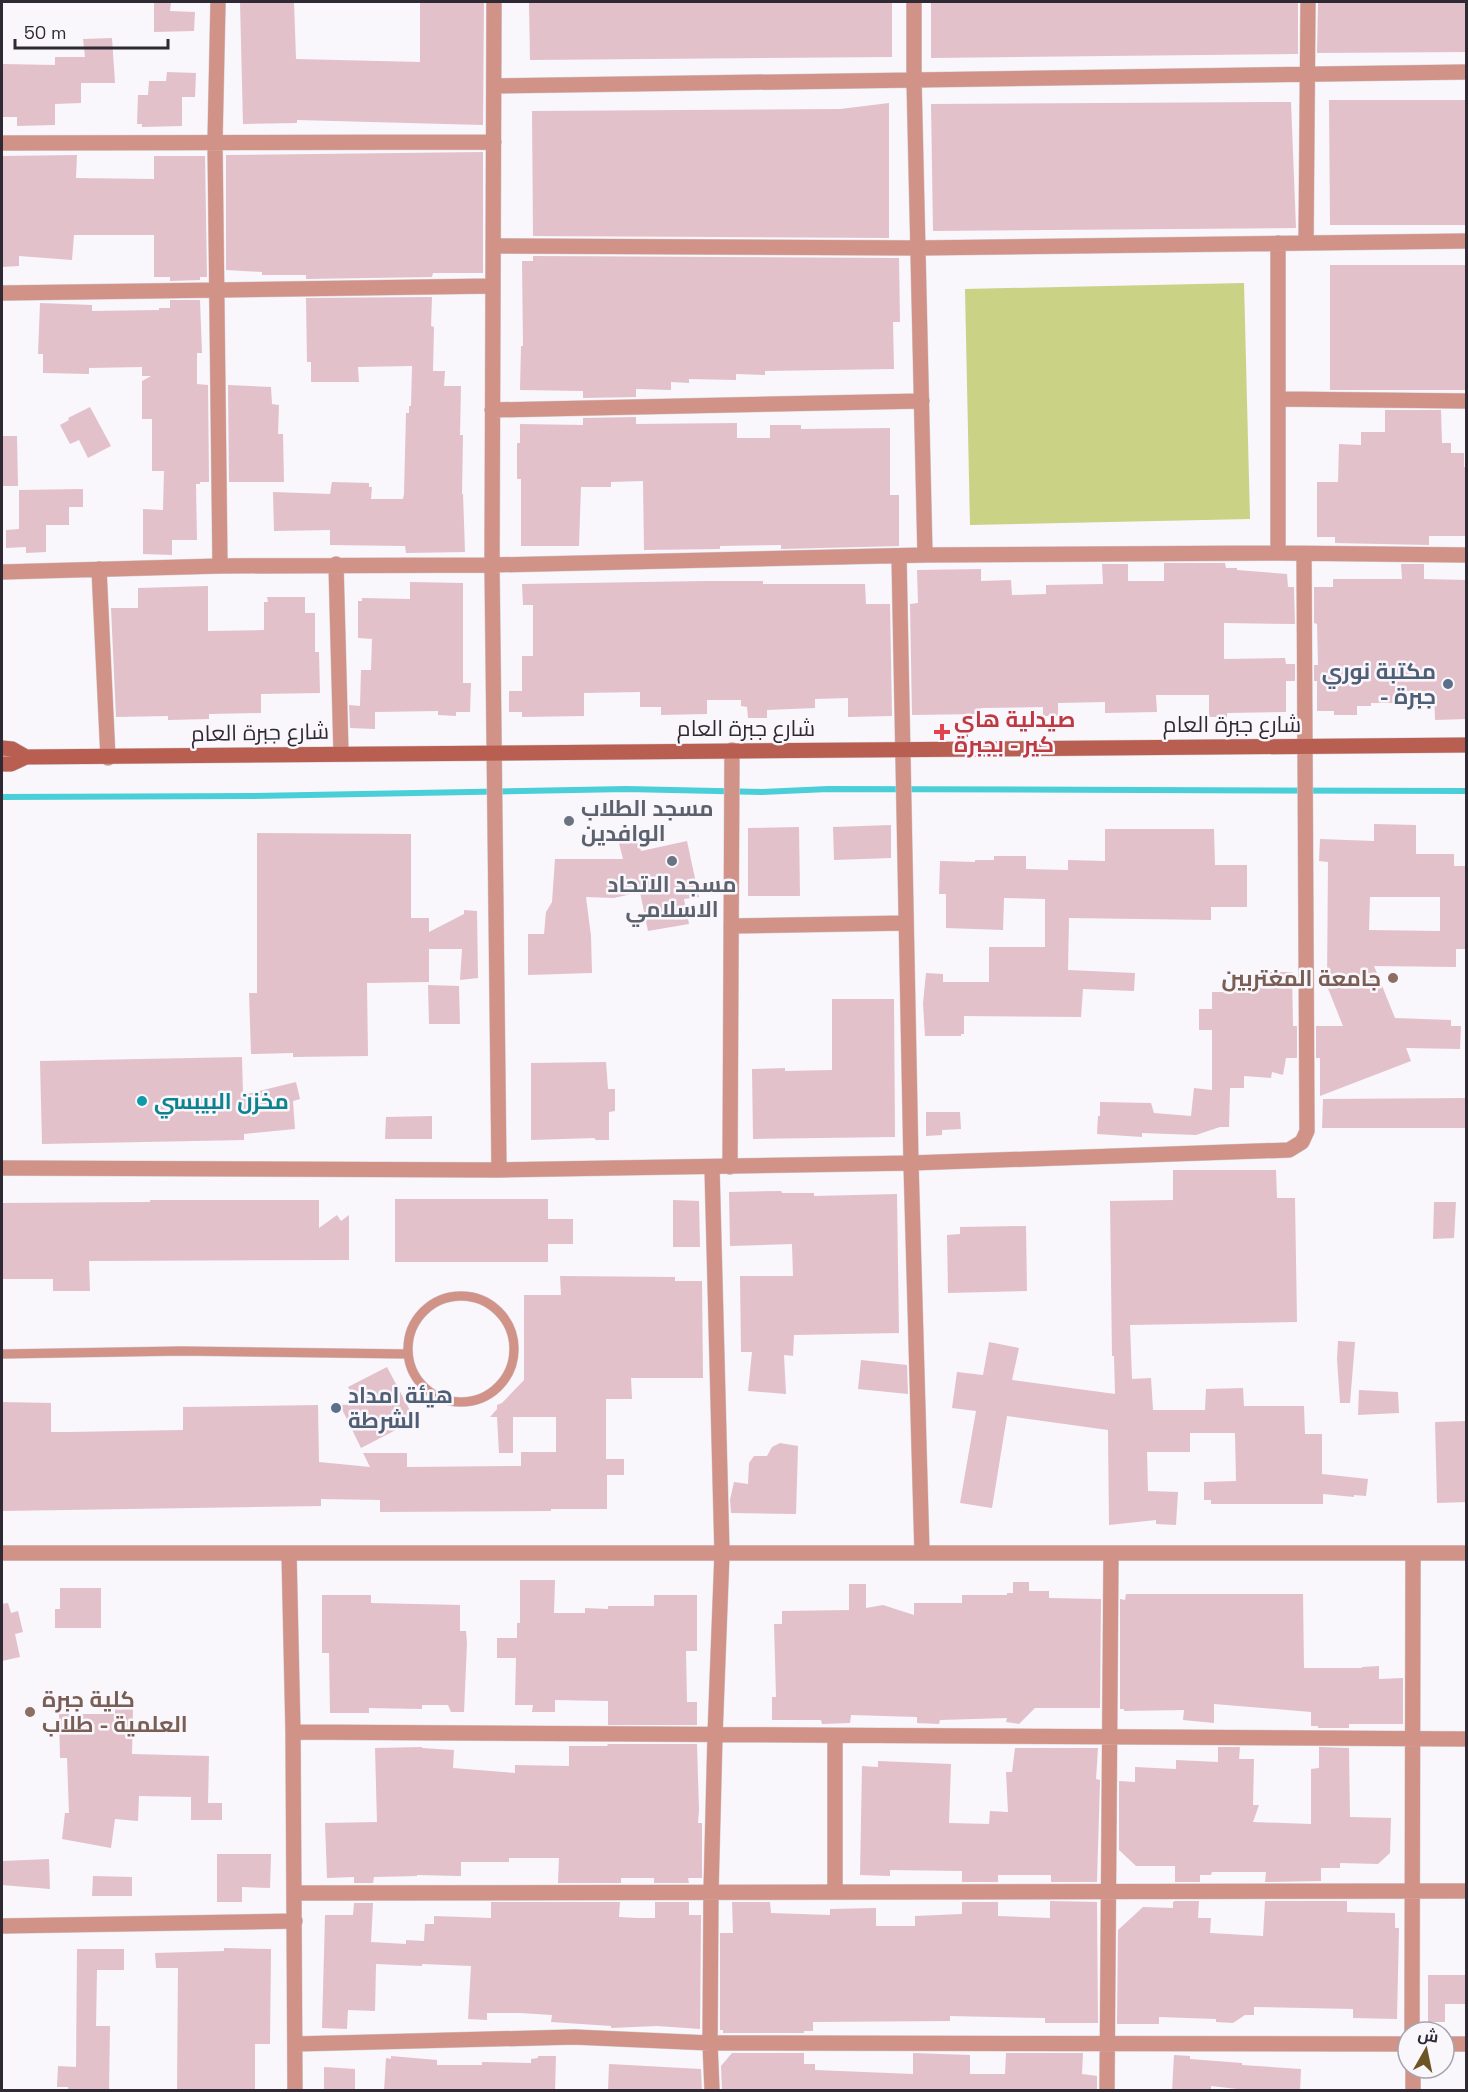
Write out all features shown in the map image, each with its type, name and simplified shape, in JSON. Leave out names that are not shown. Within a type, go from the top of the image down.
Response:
[{"type":"main road","name":"شارع جبرة العام","points":[[26,757],[1467,745]]},
{"type":"main road","points":[[2,748],[12,749],[26,757]]},
{"type":"main road","points":[[2,764],[11,764],[26,757]]},
{"type":"street","points":[[218,2],[215,142],[220,566]]},
{"type":"street","points":[[494,2],[492,565],[499,1170]]},
{"type":"street","points":[[914,2],[925,555]]},
{"type":"street","points":[[1306,243],[1308,2]]},
{"type":"street","points":[[494,86],[1467,72]]},
{"type":"street","points":[[2,143],[494,142]]},
{"type":"street","points":[[493,246],[919,248],[1467,241]]},
{"type":"street","points":[[1278,243],[1278,553]]},
{"type":"street","points":[[2,293],[493,286]]},
{"type":"street","points":[[1278,399],[1467,401]]},
{"type":"street","points":[[492,410],[922,401]]},
{"type":"street","points":[[2,572],[336,564],[492,565],[925,555],[1278,553],[1467,555]]},
{"type":"street","points":[[2,1167],[499,1170],[730,1167],[1289,1150],[1302,1142],[1307,1131],[1304,554]]},
{"type":"street","points":[[899,556],[910,1163],[921,1553]]},
{"type":"street","points":[[336,564],[341,753]]},
{"type":"street","points":[[99,569],[108,758]]},
{"type":"street","points":[[730,1167],[732,750]]},
{"type":"street","points":[[731,926],[906,923]]},
{"type":"street","points":[[712,1167],[722,1553],[711,1892],[712,2091]]},
{"type":"street","points":[[2,1553],[1467,1553]]},
{"type":"street","points":[[289,1553],[295,1893],[295,2091]]},
{"type":"street","points":[[1107,2091],[1111,1553]]},
{"type":"street","points":[[1412,2020],[1413,1553]]},
{"type":"street","points":[[293,1732],[1467,1739]]},
{"type":"street","points":[[835,1736],[835,1892]]},
{"type":"street","points":[[295,1893],[1467,1891]]},
{"type":"street","points":[[2,1926],[295,1922]]},
{"type":"street","points":[[295,2044],[574,2037],[710,2043],[1396,2044]]},
{"type":"lane","points":[[456,1297],[479,1299],[492,1306],[511,1330],[514,1345],[514,1360],[500,1386],[488,1395],[466,1402],[444,1399],[430,1392],[419,1382],[411,1369],[408,1354],[409,1339],[414,1325],[423,1312],[435,1303],[456,1297]]},
{"type":"lane","points":[[2,1354],[182,1352],[408,1354]]},
{"type":"green space","points":[[1244,283],[1250,519],[970,525],[965,289]]},
{"type":"building","points":[[154,2],[171,2],[170,11],[195,12],[194,31],[154,32]]},
{"type":"building","points":[[240,2],[294,2],[296,59],[420,62],[420,2],[484,2],[483,125],[297,120],[297,123],[243,124]]},
{"type":"building","points":[[529,2],[892,2],[892,57],[530,60]]},
{"type":"building","points":[[931,2],[1298,2],[1298,54],[931,58]]},
{"type":"building","points":[[1318,2],[1467,2],[1467,52],[1317,53]]},
{"type":"building","points":[[112,38],[115,83],[81,83],[81,103],[55,104],[55,125],[17,126],[17,117],[2,117],[2,64],[55,65],[55,57],[85,57],[83,39]]},
{"type":"building","points":[[167,72],[196,73],[195,97],[182,97],[182,126],[142,127],[142,124],[137,124],[138,95],[148,95],[149,81],[166,81]]},
{"type":"building","points":[[1329,100],[1467,100],[1467,225],[1330,225]]},
{"type":"building","points":[[1291,102],[1296,228],[933,231],[931,104]]},
{"type":"building","points":[[889,103],[889,238],[533,236],[532,111],[840,109]]},
{"type":"building","points":[[483,152],[483,273],[433,273],[432,277],[306,279],[306,275],[262,275],[262,272],[226,270],[226,155]]},
{"type":"building","points":[[77,155],[76,178],[154,179],[154,156],[205,156],[207,277],[200,277],[200,280],[170,281],[170,277],[154,277],[154,235],[74,235],[72,260],[19,256],[19,266],[2,267],[2,156]]},
{"type":"building","points":[[533,256],[899,258],[900,322],[893,322],[894,369],[765,371],[765,375],[736,374],[736,380],[689,379],[689,383],[671,382],[671,390],[636,389],[636,397],[583,398],[583,391],[520,390],[521,346],[523,346],[522,261],[533,261]]},
{"type":"building","points":[[1330,265],[1467,265],[1467,390],[1330,390]]},
{"type":"building","points":[[432,297],[433,371],[445,371],[444,386],[461,386],[460,435],[463,435],[462,494],[465,552],[406,553],[405,546],[330,545],[330,530],[274,531],[273,492],[330,494],[332,482],[369,483],[369,487],[372,487],[371,499],[403,499],[404,494],[406,413],[409,413],[409,406],[411,406],[412,366],[358,367],[359,382],[311,382],[311,362],[307,362],[306,298]]},
{"type":"building","points":[[170,300],[200,300],[202,353],[197,353],[197,384],[208,385],[209,482],[196,484],[197,540],[172,540],[172,555],[143,554],[143,509],[163,510],[164,471],[152,471],[152,419],[142,419],[142,381],[151,376],[142,376],[142,367],[89,368],[89,374],[43,373],[43,354],[38,354],[40,303],[92,305],[92,311],[159,310],[159,308],[170,308]]},
{"type":"building","points":[[228,385],[271,387],[272,404],[279,405],[278,434],[283,434],[284,482],[229,482]]},
{"type":"building","points":[[90,407],[111,446],[88,458],[79,440],[70,444],[60,425],[69,420],[68,418]]},
{"type":"building","points":[[1385,410],[1441,410],[1442,443],[1451,443],[1451,453],[1464,453],[1464,467],[1467,467],[1467,536],[1429,536],[1429,545],[1335,543],[1335,537],[1317,537],[1317,482],[1338,482],[1339,444],[1361,445],[1361,432],[1385,432]]},
{"type":"building","points":[[636,417],[636,424],[737,423],[737,438],[770,438],[770,425],[801,425],[801,429],[890,428],[890,495],[899,495],[899,546],[781,549],[781,545],[644,550],[643,481],[611,482],[611,487],[581,487],[579,546],[521,546],[521,479],[517,479],[517,443],[520,443],[520,424],[583,425],[583,418]]},
{"type":"building","points":[[2,436],[17,436],[18,486],[2,486]]},
{"type":"building","points":[[83,489],[83,507],[69,507],[69,525],[46,525],[46,552],[26,553],[26,547],[6,548],[6,530],[19,529],[19,490]]},
{"type":"building","points":[[1164,563],[1225,563],[1226,568],[1237,568],[1237,570],[1287,574],[1288,587],[1294,587],[1295,624],[1224,623],[1224,659],[1285,658],[1286,664],[1295,664],[1295,681],[1286,681],[1286,712],[1227,713],[1227,717],[1209,717],[1209,695],[1156,695],[1157,712],[1105,713],[1105,702],[1058,703],[1058,716],[1043,716],[1043,707],[981,708],[981,714],[912,715],[910,604],[918,603],[917,570],[981,569],[981,581],[1011,580],[1012,595],[1046,594],[1046,585],[1103,584],[1102,564],[1128,564],[1128,581],[1164,581]]},
{"type":"building","points":[[1401,564],[1424,564],[1424,579],[1467,580],[1467,719],[1435,720],[1434,691],[1398,691],[1398,703],[1371,703],[1371,706],[1357,706],[1357,715],[1334,715],[1334,711],[1317,711],[1317,681],[1314,681],[1314,665],[1318,665],[1317,624],[1314,623],[1314,587],[1333,587],[1333,579],[1402,579]]},
{"type":"building","points":[[763,581],[763,584],[865,584],[866,604],[890,604],[892,716],[848,717],[848,698],[815,699],[815,708],[767,710],[767,718],[748,718],[747,707],[741,706],[741,700],[707,700],[707,714],[661,715],[661,707],[640,707],[640,692],[584,693],[584,716],[522,717],[522,712],[509,712],[509,691],[522,691],[522,656],[533,656],[533,605],[523,605],[522,584]]},
{"type":"building","points":[[410,582],[463,583],[463,683],[471,683],[470,712],[456,712],[456,716],[438,715],[438,711],[375,712],[375,729],[350,728],[349,705],[360,706],[361,670],[371,670],[372,639],[358,638],[358,601],[362,601],[362,598],[410,599]]},
{"type":"building","points":[[208,586],[208,631],[264,630],[264,602],[268,602],[267,597],[305,597],[305,613],[315,613],[315,652],[319,652],[320,693],[261,694],[261,713],[209,714],[209,719],[168,720],[168,716],[116,717],[111,608],[138,608],[138,588]]},
{"type":"building","points":[[1374,824],[1416,825],[1416,854],[1454,854],[1454,866],[1467,866],[1467,949],[1456,949],[1456,967],[1374,966],[1395,1018],[1451,1020],[1451,1026],[1461,1026],[1460,1049],[1406,1048],[1411,1061],[1320,1096],[1320,1058],[1316,1058],[1316,1026],[1343,1026],[1327,986],[1328,862],[1319,861],[1320,839],[1374,841]],"holes":[[[1370,897],[1440,897],[1440,931],[1369,930]]]},
{"type":"building","points":[[891,825],[891,858],[834,860],[833,827]]},
{"type":"building","points":[[799,827],[800,896],[748,896],[748,828]]},
{"type":"building","points":[[1105,829],[1214,829],[1215,865],[1247,865],[1247,907],[1211,907],[1211,920],[1069,918],[1068,970],[1135,973],[1134,991],[1083,989],[1081,1017],[964,1016],[964,1034],[961,1036],[925,1036],[923,1003],[926,973],[943,974],[943,982],[989,982],[989,947],[1045,947],[1045,899],[1004,898],[1003,930],[946,928],[946,894],[939,894],[940,861],[975,862],[975,860],[994,860],[994,856],[1026,856],[1026,869],[1068,870],[1068,860],[1105,861]]},
{"type":"building","points":[[257,833],[411,834],[411,918],[429,918],[429,932],[464,914],[464,910],[477,911],[478,978],[460,980],[462,949],[429,949],[429,982],[367,983],[368,1056],[293,1057],[293,1053],[251,1054],[249,993],[257,993]]},
{"type":"building","points":[[638,839],[641,851],[687,841],[699,897],[684,899],[689,924],[648,931],[640,892],[614,898],[586,897],[591,936],[592,973],[528,975],[528,934],[544,934],[546,912],[552,902],[555,859],[623,859],[619,843]]},
{"type":"building","points":[[1258,972],[1292,972],[1293,1026],[1297,1026],[1297,1058],[1286,1058],[1283,1075],[1272,1072],[1271,1078],[1244,1076],[1244,1088],[1230,1088],[1229,1127],[1220,1127],[1196,1135],[1142,1133],[1142,1137],[1097,1134],[1100,1102],[1151,1103],[1154,1113],[1191,1116],[1194,1088],[1212,1090],[1212,1030],[1199,1030],[1199,1009],[1212,1009],[1212,992],[1258,992]]},
{"type":"building","points":[[428,985],[459,986],[460,1024],[429,1024]]},
{"type":"building","points":[[832,999],[894,999],[895,1137],[753,1139],[752,1069],[832,1070]]},
{"type":"building","name":"مخزن البيبسي","points":[[242,1057],[243,1095],[296,1082],[300,1099],[293,1101],[295,1129],[244,1134],[244,1140],[42,1144],[40,1061]]},
{"type":"building","points":[[606,1062],[608,1089],[615,1089],[615,1111],[609,1112],[609,1140],[594,1138],[531,1140],[531,1063]]},
{"type":"building","points":[[1467,1098],[1467,1128],[1322,1128],[1323,1099]]},
{"type":"building","points":[[926,1112],[960,1112],[961,1129],[942,1130],[942,1135],[926,1136]]},
{"type":"building","points":[[432,1116],[432,1139],[385,1139],[386,1117]]},
{"type":"building","points":[[1173,1170],[1276,1170],[1277,1198],[1295,1198],[1297,1322],[1130,1325],[1132,1379],[1151,1378],[1153,1410],[1205,1410],[1206,1389],[1243,1388],[1244,1406],[1304,1406],[1305,1434],[1322,1434],[1322,1474],[1368,1479],[1366,1496],[1323,1494],[1323,1504],[1211,1504],[1211,1500],[1204,1500],[1204,1482],[1236,1481],[1235,1433],[1190,1433],[1190,1452],[1147,1452],[1148,1491],[1178,1492],[1176,1525],[1156,1524],[1156,1520],[1109,1525],[1108,1430],[1007,1416],[992,1508],[960,1503],[976,1411],[952,1408],[957,1372],[983,1375],[989,1342],[1019,1348],[1012,1380],[1115,1394],[1114,1356],[1112,1356],[1110,1201],[1173,1200]]},
{"type":"building","points":[[781,1191],[782,1193],[814,1193],[814,1196],[897,1194],[899,1333],[794,1335],[793,1356],[784,1355],[786,1394],[748,1391],[752,1352],[741,1352],[740,1276],[793,1276],[792,1244],[730,1246],[729,1192]]},
{"type":"building","points":[[395,1199],[548,1199],[548,1219],[573,1219],[573,1244],[548,1244],[548,1262],[395,1262]]},
{"type":"building","points":[[150,1200],[319,1200],[319,1228],[337,1215],[341,1221],[349,1215],[349,1260],[89,1261],[90,1291],[53,1291],[53,1279],[2,1279],[2,1203],[150,1202]]},
{"type":"building","points":[[673,1200],[699,1201],[700,1247],[673,1247]]},
{"type":"building","points":[[1434,1202],[1456,1202],[1454,1238],[1433,1239]]},
{"type":"building","points":[[1026,1226],[1027,1291],[948,1293],[947,1235],[960,1234],[960,1227]]},
{"type":"building","points":[[560,1276],[675,1277],[675,1281],[702,1281],[703,1378],[631,1378],[632,1399],[606,1399],[606,1459],[624,1459],[624,1475],[607,1475],[607,1509],[380,1512],[380,1500],[321,1499],[321,1506],[2,1511],[2,1402],[51,1403],[51,1432],[183,1430],[183,1407],[318,1405],[319,1462],[370,1467],[363,1453],[407,1453],[407,1467],[521,1466],[521,1452],[556,1452],[556,1417],[513,1417],[513,1453],[499,1453],[497,1417],[490,1417],[497,1409],[497,1405],[502,1403],[524,1380],[524,1295],[561,1295]]},
{"type":"building","points":[[1338,1341],[1355,1342],[1350,1403],[1340,1403]]},
{"type":"building","points":[[861,1360],[907,1365],[908,1394],[858,1389]]},
{"type":"building","points":[[387,1367],[415,1420],[361,1448],[340,1405],[357,1404],[348,1387]]},
{"type":"building","points":[[1359,1390],[1398,1392],[1399,1413],[1358,1415]]},
{"type":"building","points":[[1467,1421],[1467,1502],[1437,1503],[1435,1422]]},
{"type":"building","points":[[780,1443],[798,1446],[796,1514],[731,1513],[730,1500],[734,1482],[748,1484],[749,1463],[754,1456],[767,1456],[772,1447]]},
{"type":"building","points":[[520,1580],[555,1580],[554,1613],[585,1613],[585,1608],[608,1609],[608,1606],[654,1606],[654,1595],[697,1595],[697,1651],[686,1651],[687,1702],[697,1702],[697,1725],[608,1725],[608,1701],[555,1700],[555,1712],[532,1712],[533,1705],[515,1705],[516,1658],[497,1658],[497,1638],[517,1638],[517,1623],[520,1623]]},
{"type":"building","points":[[1013,1582],[1029,1582],[1029,1591],[1049,1591],[1049,1598],[1101,1599],[1100,1708],[1035,1708],[1019,1724],[1006,1722],[1007,1718],[940,1720],[939,1724],[917,1723],[917,1717],[851,1715],[850,1723],[822,1724],[821,1720],[772,1720],[772,1697],[776,1697],[774,1624],[782,1624],[782,1611],[849,1610],[849,1584],[866,1584],[866,1608],[883,1605],[914,1615],[914,1603],[962,1603],[962,1595],[1007,1595],[1007,1593],[1013,1593]]},
{"type":"building","points":[[60,1588],[101,1588],[101,1628],[55,1628],[55,1609],[60,1609]]},
{"type":"building","points":[[1126,1594],[1303,1594],[1304,1668],[1379,1666],[1379,1679],[1403,1678],[1403,1724],[1349,1724],[1349,1728],[1318,1728],[1318,1726],[1311,1726],[1311,1712],[1214,1704],[1214,1723],[1183,1720],[1184,1710],[1124,1711],[1120,1709],[1120,1599],[1125,1600]]},
{"type":"building","points":[[322,1595],[371,1595],[371,1603],[460,1605],[460,1631],[466,1631],[467,1643],[464,1712],[451,1712],[448,1705],[422,1705],[422,1709],[369,1708],[369,1713],[330,1713],[329,1653],[322,1653]]},
{"type":"building","points":[[8,1603],[11,1613],[18,1611],[23,1632],[15,1634],[20,1657],[2,1661],[2,1604]]},
{"type":"building","points":[[115,1708],[133,1709],[132,1754],[209,1756],[208,1803],[222,1803],[222,1820],[191,1820],[191,1797],[139,1796],[138,1821],[115,1819],[111,1848],[62,1839],[65,1813],[69,1813],[67,1758],[60,1758],[59,1714],[115,1714]]},
{"type":"building","points":[[608,1744],[697,1744],[698,1823],[702,1823],[702,1878],[688,1878],[689,1883],[654,1883],[654,1878],[621,1878],[621,1883],[558,1883],[559,1858],[509,1858],[509,1862],[461,1862],[461,1876],[374,1877],[373,1883],[354,1883],[354,1877],[327,1878],[325,1823],[377,1822],[375,1748],[422,1747],[454,1750],[453,1768],[515,1773],[515,1765],[569,1766],[569,1746],[607,1746]]},
{"type":"building","points":[[1218,1747],[1240,1747],[1239,1759],[1254,1759],[1253,1805],[1259,1805],[1253,1822],[1311,1824],[1311,1769],[1319,1768],[1319,1747],[1349,1748],[1350,1817],[1391,1818],[1390,1853],[1378,1864],[1340,1863],[1340,1868],[1321,1868],[1321,1881],[1265,1882],[1266,1872],[1212,1872],[1211,1875],[1200,1875],[1200,1882],[1175,1882],[1175,1866],[1136,1866],[1119,1850],[1119,1781],[1135,1782],[1135,1767],[1176,1769],[1176,1760],[1218,1762]]},
{"type":"building","points":[[1015,1748],[1098,1748],[1096,1779],[1100,1780],[1097,1882],[1051,1882],[1051,1875],[998,1875],[998,1882],[962,1882],[962,1871],[890,1870],[890,1876],[860,1875],[862,1766],[878,1767],[878,1761],[951,1764],[949,1823],[989,1824],[990,1811],[1008,1812],[1006,1772],[1012,1772]]},
{"type":"building","points":[[217,1854],[271,1854],[270,1888],[242,1887],[242,1902],[217,1902]]},
{"type":"building","points":[[49,1859],[50,1889],[2,1885],[2,1861]]},
{"type":"building","points":[[93,1876],[132,1877],[132,1896],[92,1896]]},
{"type":"building","points":[[1050,1901],[1097,1902],[1098,2023],[1045,2023],[1045,2018],[950,2016],[950,2021],[813,2022],[813,2031],[804,2031],[804,2033],[723,2033],[723,2030],[720,2030],[720,1933],[733,1933],[732,1902],[770,1902],[771,1913],[830,1915],[830,1909],[876,1908],[876,1926],[915,1926],[915,1916],[962,1914],[962,1902],[998,1902],[998,1916],[1050,1918]]},
{"type":"building","points":[[1175,1901],[1199,1901],[1198,1918],[1211,1918],[1210,1933],[1263,1936],[1265,1901],[1347,1901],[1347,1912],[1395,1913],[1395,1928],[1399,1928],[1397,2019],[1353,2018],[1353,2009],[1254,2007],[1254,2015],[1245,2015],[1233,2023],[1216,2022],[1216,2019],[1159,2017],[1159,2024],[1117,2024],[1118,1930],[1143,1907],[1173,1908]]},
{"type":"building","points":[[491,1902],[620,1902],[619,1917],[655,1918],[655,1902],[689,1902],[689,1915],[701,1915],[700,2029],[657,2026],[611,2028],[611,2026],[551,2022],[552,2015],[520,2013],[487,2013],[487,2020],[468,2019],[471,1966],[422,1964],[422,1966],[376,1964],[375,2011],[348,2010],[347,2029],[322,2028],[325,1915],[353,1915],[354,1903],[373,1903],[371,1942],[406,1944],[406,1940],[424,1941],[425,1924],[434,1924],[434,1916],[491,1918]]},
{"type":"building","points":[[224,1948],[271,1949],[270,2044],[255,2044],[255,2091],[177,2091],[178,1968],[156,1968],[155,1953],[224,1951]]},
{"type":"building","points":[[77,1949],[124,1949],[124,1970],[97,1970],[96,2026],[110,2026],[109,2091],[68,2091],[68,2087],[57,2087],[58,2066],[76,2067]]},
{"type":"building","points":[[1428,1975],[1467,1975],[1467,2004],[1445,2004],[1445,2020],[1428,2020]]},
{"type":"building","points":[[732,2053],[804,2053],[804,2064],[815,2064],[815,2070],[913,2074],[913,2053],[970,2055],[970,2074],[1005,2074],[1006,2053],[1083,2053],[1082,2074],[1097,2076],[1097,2091],[722,2091],[721,2066]]},
{"type":"building","points":[[1174,2055],[1190,2056],[1190,2059],[1242,2063],[1242,2065],[1301,2069],[1300,2091],[1255,2091],[1211,2086],[1211,2091],[1172,2091]]},
{"type":"building","points":[[391,2056],[437,2060],[437,2065],[482,2065],[482,2062],[531,2063],[531,2059],[538,2058],[538,2056],[556,2056],[555,2091],[384,2091],[386,2058],[391,2059]]},
{"type":"building","points":[[609,2064],[701,2069],[702,2091],[608,2091]]},
{"type":"building","points":[[324,2067],[355,2069],[355,2091],[324,2091]]},
{"type":"waterway","points":[[2,797],[252,796],[626,789],[762,792],[828,789],[1466,791]]},
{"type":"place","name":"مكتبة نوري - جبرة","points":[[1448,684]]},
{"type":"place","name":"صيدلية هاي كير - بجبرة","points":[[942,732]]},
{"type":"place","name":"مسجد الطلاب الوافدين","points":[[569,821]]},
{"type":"place","name":"مسجد الاتحاد الاسلامي","points":[[672,861]]},
{"type":"place","name":"جامعة المغتربين","points":[[1393,978]]},
{"type":"place","name":"مخزن البيبسي","points":[[142,1101]]},
{"type":"place","name":"هيئة امداد الشرطة","points":[[336,1408]]},
{"type":"place","name":"كلية جبرة العلمية - طلاب","points":[[30,1712]]}]
